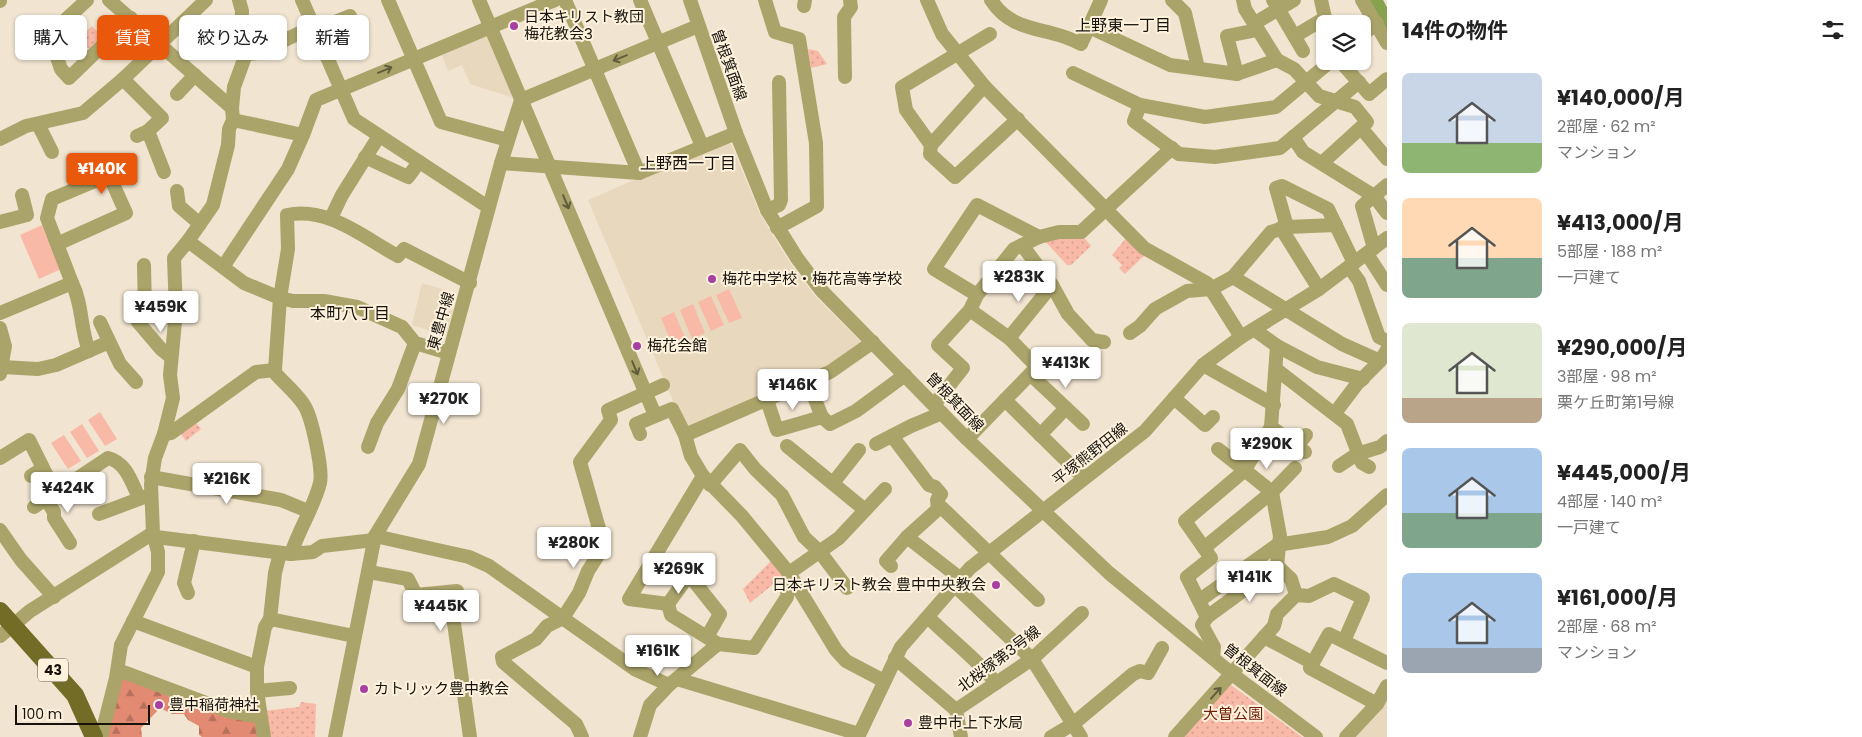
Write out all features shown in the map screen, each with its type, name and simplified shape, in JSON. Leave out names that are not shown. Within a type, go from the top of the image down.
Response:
[{"type":"main road","name":"43","points":[[0,611],[7,630],[75,696],[94,737]]},
{"type":"street","points":[[87,0],[49,35],[61,69],[69,78],[97,51]]},
{"type":"street","points":[[109,0],[127,15]]},
{"type":"street","points":[[169,35],[206,0]]},
{"type":"street","points":[[239,0],[242,15]]},
{"type":"street","points":[[302,0],[308,15]]},
{"type":"street","points":[[388,0],[441,122],[508,140]]},
{"type":"street","points":[[479,0],[656,416]]},
{"type":"street","points":[[223,267],[288,169],[316,100],[555,0]]},
{"type":"street","points":[[565,0],[639,174]]},
{"type":"street","points":[[640,0],[702,146]]},
{"type":"street","name":"曽根箕面線","points":[[690,0],[736,133],[767,210],[777,228],[821,290],[967,439],[1109,573],[1232,674],[1316,737]]},
{"type":"street","points":[[765,0],[775,32],[799,39],[816,143],[817,206],[777,228]]},
{"type":"street","points":[[846,77],[844,17],[851,7],[850,0]]},
{"type":"street","points":[[927,0],[942,34],[957,55],[984,86],[1144,248],[1208,283],[1241,337]]},
{"type":"street","points":[[991,0],[1006,17],[1022,27],[1055,34],[1081,44],[1101,0]]},
{"type":"street","points":[[1172,0],[1185,13],[1198,68]]},
{"type":"street","points":[[1242,0],[1245,9],[1277,60],[1294,69],[1319,96],[1355,106],[1367,122],[1362,129],[1322,163]]},
{"type":"street","points":[[1237,74],[1228,36],[1252,31],[1255,23],[1275,5],[1294,0]]},
{"type":"street","points":[[1295,36],[1325,18],[1320,0]]},
{"type":"street","points":[[1362,0],[1387,43]]},
{"type":"street","points":[[1275,5],[1303,51]]},
{"type":"street","points":[[1371,29],[1377,24]]},
{"type":"street","points":[[520,100],[698,26]]},
{"type":"street","points":[[1089,27],[1170,65],[1237,74],[1277,60]]},
{"type":"street","points":[[990,34],[902,87],[906,110],[930,145],[930,154],[955,177],[1018,119]]},
{"type":"street","points":[[169,51],[233,114],[303,135]]},
{"type":"street","points":[[0,138],[26,126],[83,112],[143,60]]},
{"type":"street","points":[[145,496],[173,398],[170,375],[175,339],[176,311],[174,258],[213,205],[228,145],[229,129],[233,114],[234,87],[244,60]]},
{"type":"street","points":[[328,60],[354,119],[488,207]]},
{"type":"street","points":[[1073,73],[1140,105],[1205,117],[1276,107],[1321,70]]},
{"type":"street","points":[[1348,70],[1369,94],[1387,79]]},
{"type":"street","points":[[177,94],[195,75]]},
{"type":"street","points":[[123,79],[162,118],[142,134],[164,172]]},
{"type":"street","points":[[767,210],[779,206],[781,200],[779,82]]},
{"type":"street","points":[[1140,105],[1134,121],[1179,154],[1214,157],[1280,148],[1359,82]]},
{"type":"street","points":[[930,145],[984,86]]},
{"type":"street","name":"東豊中線","points":[[335,737],[354,636],[369,572],[374,538],[419,464],[470,283],[488,207],[520,100]]},
{"type":"street","points":[[38,124],[52,152]]},
{"type":"street","points":[[1362,129],[1387,159]]},
{"type":"street","points":[[501,163],[639,174],[736,133]]},
{"type":"street","points":[[331,218],[342,195],[379,136]]},
{"type":"street","points":[[1293,138],[1303,152],[1374,196],[1387,213]]},
{"type":"street","points":[[876,444],[938,409],[963,368],[938,345],[970,310],[978,295],[1014,249],[1039,237],[1059,232],[1082,232],[1172,148]]},
{"type":"street","points":[[365,157],[408,177],[419,162]]},
{"type":"street","points":[[57,244],[126,213],[109,175],[52,200],[47,218],[57,244],[72,283],[80,298],[83,336],[89,351]]},
{"type":"street","points":[[1387,185],[1362,206],[1370,251],[1387,285]]},
{"type":"street","points":[[1320,289],[1284,228],[1276,188],[1282,186],[1328,209],[1360,281],[1379,337],[1387,341]]},
{"type":"street","points":[[176,191],[179,206],[200,224]]},
{"type":"street","points":[[0,222],[27,215],[22,195]]},
{"type":"street","points":[[978,295],[934,270],[977,205],[1039,237]]},
{"type":"street","points":[[264,737],[257,691],[257,667],[265,627],[270,619],[275,573],[308,511],[320,481],[319,460],[305,406],[276,374],[275,370],[280,298],[288,249],[288,214],[300,212],[331,218],[398,256],[404,249],[470,283]]},
{"type":"street","points":[[1130,333],[1140,326],[1155,308],[1187,291],[1211,289],[1233,277],[1271,232],[1284,228],[1336,225]]},
{"type":"street","name":"平塚熊野田線","points":[[859,736],[902,646],[958,582],[988,553],[1145,432],[1203,365],[1241,337],[1320,289],[1387,238]]},
{"type":"street","points":[[188,241],[244,283],[280,298],[293,301],[324,301],[357,307],[402,327],[415,343],[449,353]]},
{"type":"street","points":[[1022,245],[1052,286],[1068,314],[1092,340],[1104,342]]},
{"type":"street","points":[[144,265],[145,311],[138,322],[161,349],[171,357]]},
{"type":"street","points":[[1233,277],[1342,344],[1384,355],[1357,384],[1335,413]]},
{"type":"street","points":[[0,313],[72,283]]},
{"type":"street","points":[[1009,338],[1052,286]]},
{"type":"street","points":[[967,439],[1037,367],[1009,338],[970,310]]},
{"type":"street","points":[[100,322],[120,364],[136,382]]},
{"type":"street","points":[[0,328],[5,346],[1,370],[38,369],[56,365],[109,342]]},
{"type":"street","points":[[1254,330],[1277,346],[1317,367],[1363,379]]},
{"type":"street","points":[[685,435],[830,372],[873,342]]},
{"type":"street","points":[[368,447],[376,423],[398,389],[415,343]]},
{"type":"street","points":[[1207,616],[1187,577],[1212,558],[1185,521],[1244,470],[1272,428],[1277,346]]},
{"type":"street","points":[[1203,365],[1274,405]]},
{"type":"street","points":[[164,434],[171,433],[256,372],[275,370]]},
{"type":"street","points":[[1276,370],[1347,424],[1362,463],[1369,467]]},
{"type":"street","points":[[1030,374],[1083,424]]},
{"type":"street","points":[[808,382],[822,417],[830,424],[856,411],[905,375]]},
{"type":"street","points":[[582,737],[576,724],[503,662],[502,657],[536,639],[547,626],[563,618],[579,593],[588,571],[604,546],[580,462],[611,420],[608,410],[663,386]]},
{"type":"street","points":[[1174,398],[1206,425],[1213,417]]},
{"type":"street","points":[[767,400],[778,430],[822,417]]},
{"type":"street","points":[[1004,400],[1084,478]]},
{"type":"street","points":[[1040,435],[1066,408]]},
{"type":"street","points":[[640,434],[636,424],[672,409],[685,435],[691,456],[707,480],[742,516],[789,573],[836,650],[846,661],[884,681]]},
{"type":"street","points":[[1272,428],[1301,450],[1306,435]]},
{"type":"street","points":[[891,566],[886,561],[907,537],[938,509],[941,494],[929,485],[892,436]]},
{"type":"street","points":[[0,458],[28,440],[36,473],[50,495],[54,518],[70,543]]},
{"type":"street","points":[[1339,466],[1358,454],[1380,447],[1387,441]]},
{"type":"street","points":[[787,446],[866,510]]},
{"type":"street","points":[[1218,448],[1272,492],[1280,536],[1277,545],[1277,566],[1292,579],[1296,595]]},
{"type":"street","points":[[668,604],[629,599],[707,480],[740,450],[755,469],[782,495],[804,538],[819,551],[847,588]]},
{"type":"street","points":[[833,483],[858,450]]},
{"type":"street","points":[[34,507],[108,458],[114,459],[126,469],[145,496],[155,535],[158,572],[122,645],[118,670],[101,737]]},
{"type":"street","points":[[1204,548],[1272,492],[1296,468]]},
{"type":"street","points":[[151,478],[282,500],[308,511]]},
{"type":"street","points":[[668,604],[671,615],[712,640],[754,648],[787,597],[789,573],[839,538],[885,490]]},
{"type":"street","points":[[1200,600],[1277,545],[1328,537],[1352,526],[1387,495]]},
{"type":"street","points":[[99,514],[145,496]]},
{"type":"street","points":[[938,504],[1038,600]]},
{"type":"street","points":[[0,530],[21,560],[54,597]]},
{"type":"street","points":[[7,630],[54,597],[155,535],[286,554],[314,552],[322,546],[374,538],[469,557],[489,566],[638,671],[859,736]]},
{"type":"street","points":[[907,537],[958,582],[1032,659],[1081,737]]},
{"type":"street","points":[[188,593],[184,583],[194,541]]},
{"type":"street","points":[[1212,657],[1214,647],[1202,625],[1207,616],[1277,566]]},
{"type":"street","points":[[369,572],[408,579],[416,595],[457,591],[454,616],[470,737]]},
{"type":"street","points":[[640,737],[650,705],[712,640],[720,614],[689,575],[668,604]]},
{"type":"street","points":[[1175,737],[1274,626],[1277,614],[1296,595],[1309,596],[1334,584],[1363,598],[1344,641]]},
{"type":"street","name":"北桜塚第3号線","points":[[956,710],[1032,659],[1082,613]]},
{"type":"street","points":[[928,617],[956,645],[979,662],[996,683]]},
{"type":"street","points":[[270,619],[354,636]]},
{"type":"street","points":[[133,621],[257,667]]},
{"type":"street","points":[[1377,704],[1310,668],[1329,634],[1387,663]]},
{"type":"street","points":[[1264,637],[1313,663]]},
{"type":"street","points":[[1051,737],[1073,724],[1133,674],[1140,671],[1148,673],[1162,648]]},
{"type":"street","points":[[895,658],[956,710],[961,737]]},
{"type":"street","points":[[118,670],[228,711],[260,717]]},
{"type":"street","points":[[1346,737],[1377,704],[1387,686]]},
{"type":"street","points":[[257,691],[290,688]]},
{"type":"shaded area","points":[[487,31],[512,94],[511,97],[470,84],[462,65],[448,71],[440,50]]},
{"type":"shaded area","name":"梅花中学校・梅花高等学校","points":[[724,141],[731,144],[760,214],[790,263],[814,295],[864,345],[829,371],[685,429],[588,200]]},
{"type":"shaded area","points":[[422,283],[449,291],[444,308],[453,310],[446,336],[412,325]]},
{"type":"shaded area","points":[[1387,694],[1387,737],[1351,737]]},
{"type":"green space","points":[[92,26],[97,31],[97,47],[92,52],[87,47],[87,31]]},
{"type":"green space","points":[[808,49],[818,51],[827,64],[811,68]]},
{"type":"green space","points":[[42,225],[61,269],[39,279],[20,235]]},
{"type":"green space","points":[[1082,235],[1091,246],[1071,265],[1067,265],[1045,241]]},
{"type":"green space","points":[[1127,237],[1145,255],[1125,274],[1119,268],[1122,265],[1112,255]]},
{"type":"green space","points":[[729,289],[742,318],[729,323],[716,295]]},
{"type":"green space","points":[[711,296],[724,325],[711,331],[698,302]]},
{"type":"green space","points":[[693,304],[705,333],[692,339],[680,310]]},
{"type":"green space","points":[[674,312],[687,342],[673,347],[661,318]]},
{"type":"green space","points":[[100,412],[117,439],[105,446],[88,420]]},
{"type":"green space","points":[[195,421],[201,429],[186,441],[180,433]]},
{"type":"green space","points":[[82,424],[99,451],[87,458],[70,432]]},
{"type":"green space","points":[[64,435],[81,461],[68,469],[51,443]]},
{"type":"green space","points":[[774,558],[781,567],[785,582],[776,582],[750,603],[743,589]]},
{"type":"green space","name":"豊中稲荷神社","points":[[121,675],[256,720],[259,737],[202,737],[199,735],[199,726],[188,720],[184,714],[172,714],[160,708],[141,728],[142,737],[106,737]]},
{"type":"green space","name":"大曽公園","points":[[1231,685],[1302,737],[1180,737]]},
{"type":"green space","points":[[301,702],[316,704],[315,737],[268,737],[263,711],[299,707]]},
{"type":"waterway","points":[[1374,0],[1387,24]]},
{"type":"place","name":"日本キリスト教団 梅花教会3","points":[[514,26]]},
{"type":"place","name":"梅花中学校・梅花高等学校","points":[[712,279]]},
{"type":"place","name":"梅花会館","points":[[637,346]]},
{"type":"place","name":"日本キリスト教会 豊中中央教会","points":[[996,585]]},
{"type":"place","name":"カトリック豊中教会","points":[[364,689]]},
{"type":"place","name":"豊中稲荷神社","points":[[159,705]]},
{"type":"place","name":"豊中市上下水局","points":[[908,723]]},
{"type":"district","name":"上野東一丁目","points":[[1123,25]]},
{"type":"district","name":"上野西一丁目","points":[[688,163]]},
{"type":"district","name":"本町八丁目","points":[[350,313]]}]
